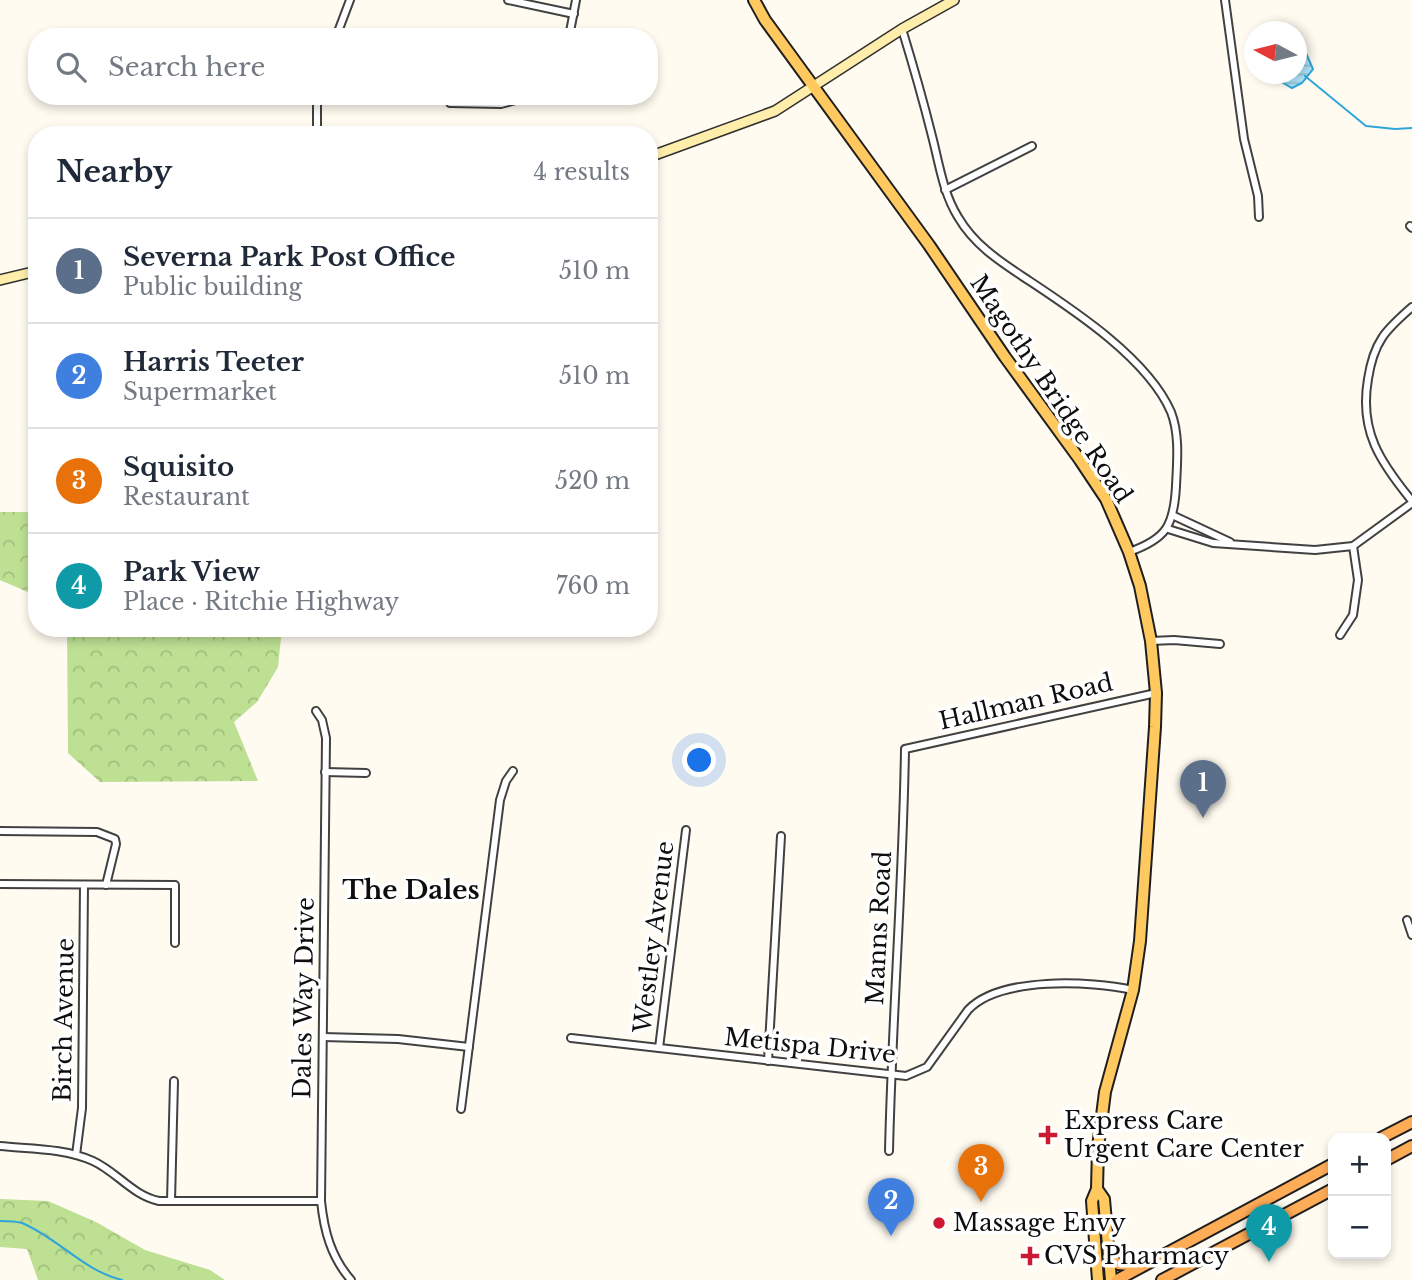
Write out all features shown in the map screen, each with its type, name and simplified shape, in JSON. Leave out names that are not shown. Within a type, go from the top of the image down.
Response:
[{"type":"highway","points":[[1391,1133],[1412,1122]]},
{"type":"highway","points":[[1391,1157],[1412,1146]]},
{"type":"highway","points":[[1117,1280],[1328,1167]]},
{"type":"highway","points":[[1162,1280],[1328,1192]]},
{"type":"highway","points":[[1108,1257],[1118,1264],[1143,1266]]},
{"type":"main road","name":"Magothy Bridge Road","points":[[754,0],[765,20],[929,245],[1106,499],[1129,552],[1140,586],[1151,641],[1156,727],[1140,941],[1133,990],[1104,1100],[1097,1159],[1097,1189],[1092,1201],[1098,1280]]},
{"type":"main road","points":[[658,154],[775,111],[902,29],[954,0]]},
{"type":"main road","points":[[0,280],[28,273]]},
{"type":"main road","name":"Magothy Bridge Road","points":[[1097,1189],[1104,1199],[1111,1280]]},
{"type":"street","points":[[339,28],[350,0]]},
{"type":"street","points":[[508,0],[574,14]]},
{"type":"street","points":[[571,28],[576,0]]},
{"type":"street","points":[[1226,0],[1244,139],[1258,196],[1259,217]]},
{"type":"street","points":[[902,29],[945,190],[957,216],[985,251],[1099,328],[1137,365],[1162,395],[1172,414],[1177,445],[1176,490],[1168,529],[1148,545],[1129,552]]},
{"type":"street","points":[[317,105],[317,126]]},
{"type":"street","points":[[945,190],[1032,146]]},
{"type":"street","points":[[1168,529],[1200,540],[1315,550],[1353,546],[1412,502],[1388,471],[1370,438],[1364,401],[1370,367],[1382,338],[1412,307]]},
{"type":"street","points":[[1172,515],[1232,542]]},
{"type":"street","points":[[1340,635],[1353,615],[1358,580],[1353,546]]},
{"type":"street","points":[[1151,641],[1220,644]]},
{"type":"street","name":"Hallman Road","points":[[905,749],[1156,693]]},
{"type":"street","name":"Dales Way Drive","points":[[316,711],[325,729],[321,1201],[330,1246],[351,1280]]},
{"type":"street","name":"Manns Road","points":[[889,1151],[904,831],[905,749]]},
{"type":"street","points":[[461,1109],[500,800],[506,781],[513,771]]},
{"type":"street","points":[[325,772],[366,773]]},
{"type":"street","name":"Westley Avenue","points":[[659,1048],[686,830]]},
{"type":"street","points":[[0,831],[97,832],[112,836],[116,844],[106,885]]},
{"type":"street","points":[[768,1061],[781,836]]},
{"type":"street","points":[[0,884],[175,885],[175,943]]},
{"type":"street","name":"Birch Avenue","points":[[76,1155],[82,1108],[84,885]]},
{"type":"street","points":[[1407,920],[1412,934]]},
{"type":"street","name":"Metispa Drive","points":[[571,1038],[891,1075],[912,1075],[927,1067],[974,1003],[992,995],[1032,986],[1076,984],[1133,990]]},
{"type":"street","points":[[323,1037],[398,1039],[469,1047]]},
{"type":"street","points":[[171,1201],[174,1081]]},
{"type":"street","points":[[0,1146],[76,1155],[102,1166],[145,1197],[159,1201],[321,1201]]},
{"type":"green space","points":[[0,512],[28,512],[28,592],[0,580]]},
{"type":"green space","points":[[67,637],[281,637],[278,667],[257,702],[234,722],[258,781],[100,782],[68,753]]},
{"type":"green space","points":[[0,1199],[48,1201],[96,1222],[145,1250],[210,1270],[225,1280],[38,1280],[27,1249],[0,1247]]},
{"type":"water","points":[[1307,55],[1313,69],[1307,77]]},
{"type":"waterway","points":[[1307,78],[1366,126],[1412,128]]},
{"type":"waterway","points":[[0,1221],[14,1221],[35,1229],[83,1262],[108,1276],[122,1280]]},
{"type":"place","name":"Severna Park Post Office","points":[[1203,818]]},
{"type":"place","name":"Express Care Urgent Care Center","points":[[1048,1135]]},
{"type":"place","name":"Squisito","points":[[981,1202]]},
{"type":"place","name":"Massage Envy","points":[[939,1223]]},
{"type":"place","name":"Harris Teeter","points":[[891,1236]]},
{"type":"place","name":"CVS Pharmacy","points":[[1030,1256]]},
{"type":"place","name":"Park View","points":[[1269,1262]]},
{"type":"district","name":"The Dales","points":[[411,890]]}]
